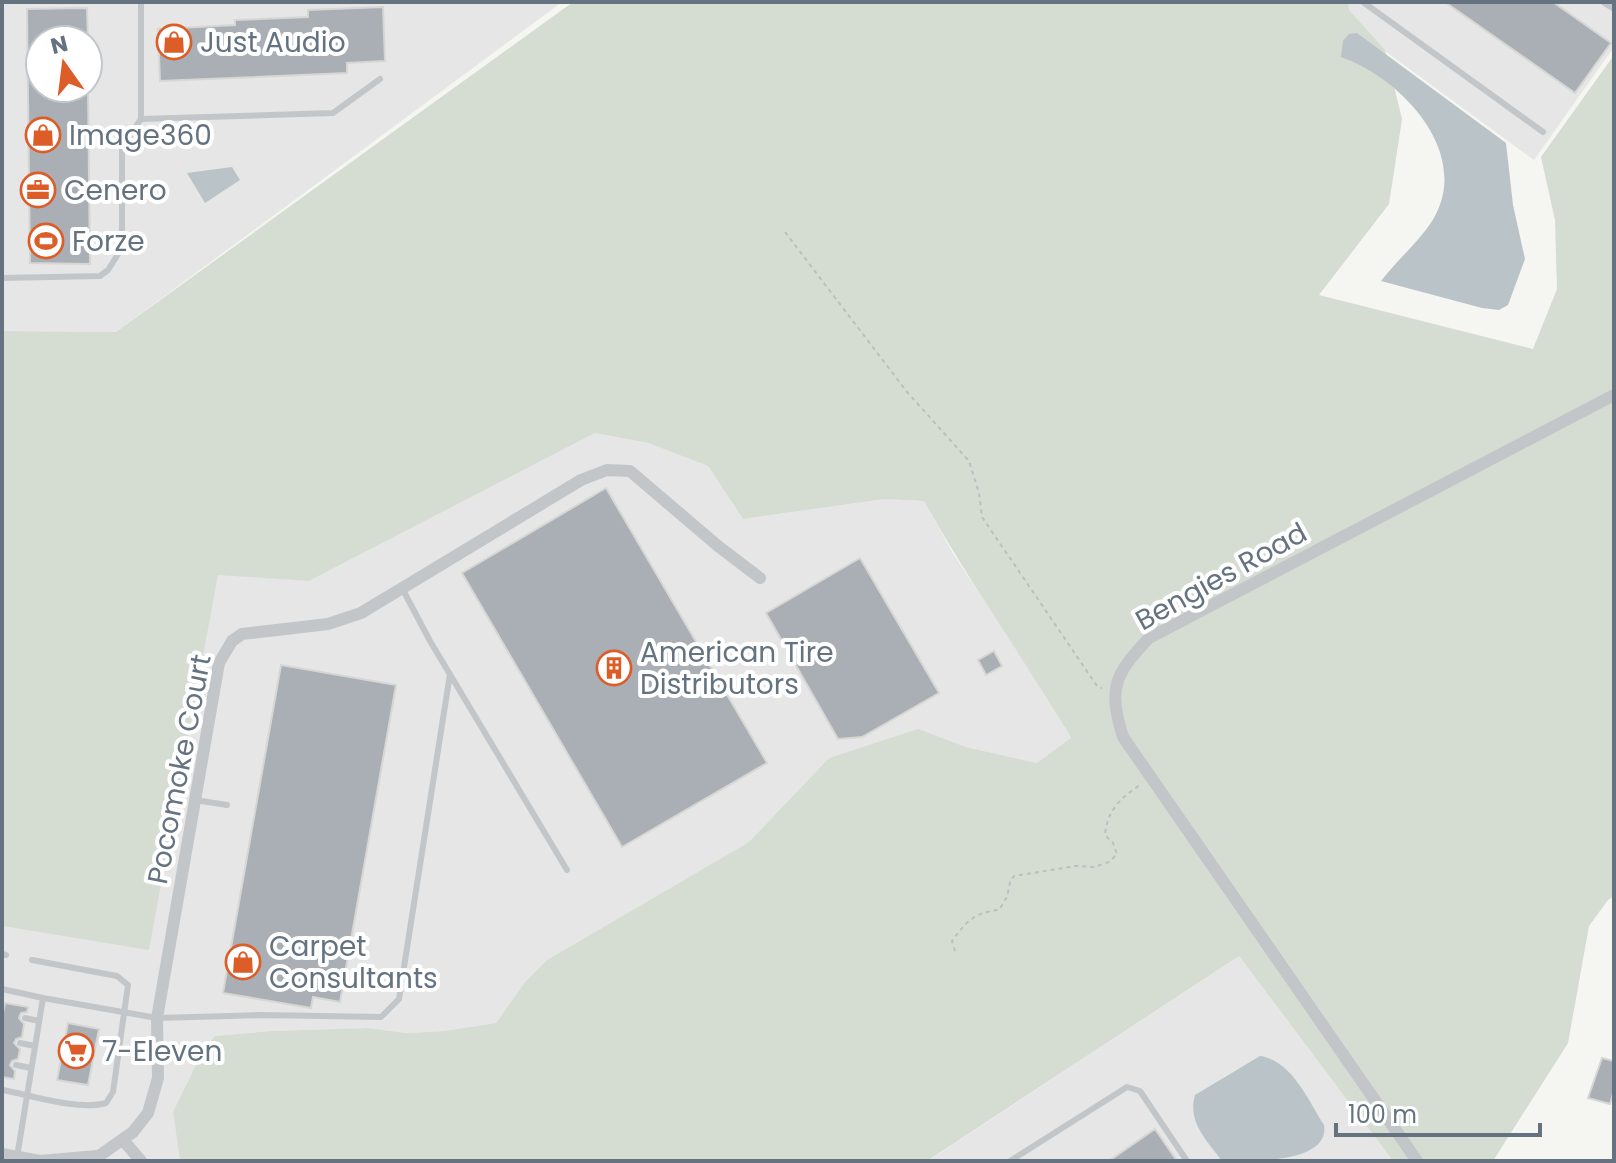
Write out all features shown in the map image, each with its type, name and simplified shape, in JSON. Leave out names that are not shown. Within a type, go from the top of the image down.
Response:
[{"type":"street","name":"Bengies Road","points":[[1114,694],[1125,664],[1149,638],[1614,395]]},
{"type":"street","name":"Pocomoke Court","points":[[2,1154],[63,1161],[96,1158],[123,1140],[148,1113],[158,1078],[157,1018],[194,800],[219,663],[232,641],[242,634],[328,624],[361,613],[581,480],[607,470],[630,471],[760,578]]},
{"type":"street","points":[[1114,694],[1123,737],[1417,1161]]},
{"type":"street","points":[[123,1140],[141,1161]]},
{"type":"lane","points":[[2,278],[89,277],[108,270],[122,248],[122,147],[141,119],[141,2]]},
{"type":"lane","points":[[1363,2],[1543,132]]},
{"type":"lane","points":[[1603,2],[1614,9]]},
{"type":"lane","points":[[141,119],[333,113],[380,79]]},
{"type":"lane","points":[[402,588],[567,870]]},
{"type":"lane","points":[[2,989],[157,1018],[261,1015],[381,1017],[399,999],[450,674]]},
{"type":"lane","points":[[194,800],[227,805]]},
{"type":"lane","points":[[2,1090],[85,1104],[106,1103],[113,1092],[126,1013],[128,985],[125,980],[32,960]]},
{"type":"lane","points":[[17,1157],[43,998]]},
{"type":"lane","points":[[25,1018],[39,1021]]},
{"type":"lane","points":[[20,1043],[35,1046]]},
{"type":"lane","points":[[16,1065],[31,1068]]},
{"type":"lane","points":[[1010,1161],[1127,1087],[1140,1091],[1187,1161]]},
{"type":"path","points":[[785,232],[907,392],[969,461],[979,493],[982,517],[1097,686],[1114,694]]},
{"type":"path","points":[[955,951],[952,941],[968,920],[982,912],[999,910],[1014,876],[1076,866],[1094,867],[1109,862],[1117,854],[1113,843],[1105,835],[1107,817],[1125,795],[1151,778]]},
{"type":"shaded area","points":[[2,2],[562,2],[116,332],[2,331]]},
{"type":"shaded area","points":[[573,2],[1348,2],[1349,10],[1385,50],[1402,119],[1389,204],[1319,295],[1533,349],[1557,289],[1555,220],[1541,157],[1614,55],[1614,896],[1589,926],[1568,1043],[1493,1161],[1393,1161],[1239,956],[927,1161],[180,1161],[173,1112],[203,1051],[215,1036],[368,1028],[407,1033],[496,1023],[525,982],[547,960],[749,842],[829,758],[918,729],[966,747],[1037,763],[1071,738],[924,501],[885,499],[743,519],[708,466],[648,443],[595,433],[309,581],[218,575],[149,950],[2,926],[2,331],[116,332]]},
{"type":"shaded area","points":[[1340,2],[1614,2],[1614,47],[1534,160],[1337,16]]},
{"type":"shaded area","points":[[1357,33],[1506,143],[1513,205],[1525,259],[1508,305],[1499,310],[1381,281],[1436,214],[1444,189],[1443,165],[1436,141],[1405,98],[1385,81],[1341,57],[1343,41],[1349,34]]},
{"type":"shaded area","points":[[232,167],[240,180],[205,203],[187,173]]},
{"type":"shaded area","points":[[595,433],[648,443],[708,466],[743,519],[885,499],[924,501],[952,552],[1038,682],[1071,739],[1037,763],[966,747],[918,730],[829,758],[749,842],[547,960],[525,982],[496,1023],[407,1033],[368,1028],[215,1036],[173,1112],[180,1161],[2,1161],[2,926],[149,949],[218,574],[309,581]]},
{"type":"shaded area","points":[[1239,956],[1393,1161],[928,1161]]},
{"type":"shaded area","points":[[1260,1056],[1281,1065],[1298,1083],[1324,1125],[1323,1137],[1315,1147],[1287,1157],[1222,1161],[1196,1122],[1195,1095]]},
{"type":"building","points":[[1445,2],[1553,2],[1611,43],[1575,93]]},
{"type":"building","points":[[383,7],[385,61],[347,63],[347,73],[160,81],[158,29],[235,25],[235,20],[308,17],[308,10]]},
{"type":"building","points":[[87,8],[88,24],[27,24],[27,9]]},
{"type":"building","points":[[28,104],[88,104],[90,264],[30,263]]},
{"type":"building","name":"American Tire Distributors","points":[[606,488],[767,763],[622,847],[462,573]]},
{"type":"building","points":[[860,558],[939,693],[862,737],[838,739],[766,613]]},
{"type":"building","points":[[994,651],[1002,666],[986,675],[978,660]]},
{"type":"building","points":[[281,665],[396,685],[340,1002],[313,997],[311,1008],[223,993]]},
{"type":"building","points":[[5,1003],[28,1007],[19,1018],[24,1024],[22,1037],[14,1043],[20,1049],[18,1059],[10,1065],[15,1071],[14,1079],[2,1077]]},
{"type":"building","points":[[68,1023],[99,1029],[88,1085],[57,1080]]},
{"type":"building","points":[[1602,1058],[1614,1061],[1614,1090],[1610,1104],[1588,1098]]},
{"type":"building","points":[[1155,1129],[1177,1161],[1109,1161]]},
{"type":"place","name":"Just Audio","points":[[174,42]]},
{"type":"place","name":"Image360","points":[[43,135]]},
{"type":"place","name":"Cenero","points":[[38,190]]},
{"type":"place","name":"Forze","points":[[46,241]]},
{"type":"place","name":"American Tire Distributors","points":[[614,668]]},
{"type":"place","name":"Carpet Consultants","points":[[243,962]]},
{"type":"place","name":"7-Eleven","points":[[76,1051]]}]
